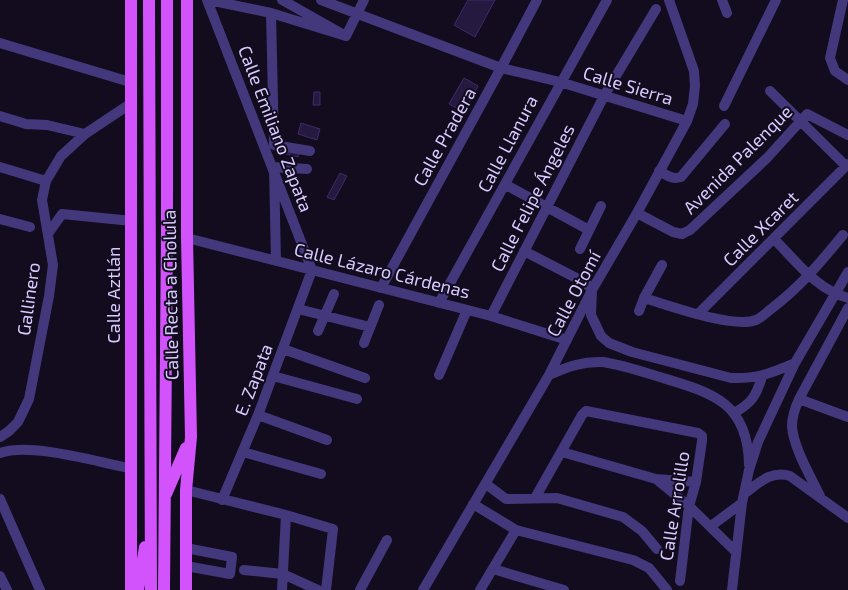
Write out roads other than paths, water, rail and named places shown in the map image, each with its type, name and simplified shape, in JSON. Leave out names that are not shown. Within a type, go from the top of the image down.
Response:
[{"type":"main road","name":"Calle Aztlán","points":[[131,0],[131,590]]},
{"type":"main road","name":"Calle Recta a Cholula","points":[[149,0],[151,590]]},
{"type":"main road","name":"Calle Recta a Cholula","points":[[164,590],[168,229],[167,0]]},
{"type":"main road","points":[[167,21],[176,0]]},
{"type":"main road","name":"Calle Recta a Cholula","points":[[186,590],[186,490],[191,437],[187,238],[187,0]]},
{"type":"main road","points":[[132,221],[149,189]]},
{"type":"main road","points":[[132,342],[150,417]]},
{"type":"main road","points":[[164,498],[191,437]]},
{"type":"main road","points":[[138,590],[151,508]]},
{"type":"street","points":[[209,0],[254,4],[271,12],[346,36]]},
{"type":"street","name":"Calle Emiliano Zapata","points":[[209,0],[312,270]]},
{"type":"street","points":[[282,0],[346,36]]},
{"type":"street","name":"Calle Sierra","points":[[321,0],[501,68],[560,82],[686,121]]},
{"type":"street","points":[[346,36],[364,0]]},
{"type":"street","name":"Calle Pradera","points":[[381,288],[536,0]]},
{"type":"street","name":"Calle Llanura","points":[[439,303],[506,185],[606,0]]},
{"type":"street","name":"Calle Otomí","points":[[423,590],[549,375],[592,290],[637,213],[686,121],[693,104],[694,70],[669,0]]},
{"type":"street","points":[[722,0],[727,13]]},
{"type":"street","points":[[724,106],[776,0]]},
{"type":"street","points":[[843,0],[830,58],[835,70],[848,80]]},
{"type":"street","name":"Calle Felipe Ángeles","points":[[491,316],[604,96],[656,9]]},
{"type":"street","points":[[271,12],[274,145],[310,151]]},
{"type":"street","points":[[0,43],[130,82]]},
{"type":"street","points":[[770,91],[804,118],[847,165]]},
{"type":"street","name":"Gallinero","points":[[0,437],[18,422],[29,399],[53,265],[43,213],[42,200],[46,181],[61,156],[85,134],[130,104]]},
{"type":"street","points":[[0,116],[26,124],[47,125],[85,134]]},
{"type":"street","points":[[804,118],[848,135]]},
{"type":"street","name":"Avenida Palenque","points":[[637,213],[673,232],[682,234],[690,230],[767,158],[804,118]]},
{"type":"street","points":[[659,171],[675,179],[681,176],[725,124]]},
{"type":"street","name":"Calle Xcaret","points":[[698,314],[847,165]]},
{"type":"street","points":[[0,168],[46,181]]},
{"type":"street","points":[[276,261],[274,170],[307,169]]},
{"type":"street","points":[[506,185],[589,230]]},
{"type":"street","points":[[580,249],[601,206]]},
{"type":"street","points":[[48,234],[62,214],[132,221]]},
{"type":"street","points":[[0,219],[30,227]]},
{"type":"street","points":[[644,298],[715,318],[741,322],[756,320],[810,276],[843,235]]},
{"type":"street","name":"Calle Lázaro Cárdenas","points":[[187,238],[491,316],[567,340]]},
{"type":"street","points":[[774,239],[810,276],[836,295],[848,298]]},
{"type":"street","points":[[524,251],[586,283],[592,290],[591,315],[600,336],[609,343],[632,352],[731,378],[762,377],[795,363]]},
{"type":"street","points":[[639,311],[662,265]]},
{"type":"street","name":"E. Zapata","points":[[222,500],[284,349],[312,270]]},
{"type":"street","points":[[732,590],[743,498],[758,442],[795,363],[848,272]]},
{"type":"street","points":[[318,331],[334,294]]},
{"type":"street","points":[[364,343],[379,306]]},
{"type":"street","points":[[820,496],[803,461],[793,434],[793,415],[798,399],[848,308]]},
{"type":"street","points":[[298,310],[370,327]]},
{"type":"street","points":[[439,375],[467,310]]},
{"type":"street","points":[[284,349],[365,378]]},
{"type":"street","points":[[549,375],[566,367],[588,362],[615,364],[702,390],[728,406],[734,414],[745,435],[749,455],[749,470]]},
{"type":"street","points":[[273,376],[356,399]]},
{"type":"street","points":[[734,414],[752,401],[762,377]]},
{"type":"street","points":[[798,399],[848,417]]},
{"type":"street","name":"Calle Arrolillo","points":[[562,452],[586,410],[698,433],[702,436],[696,482],[689,506],[680,581]]},
{"type":"street","points":[[258,415],[327,440]]},
{"type":"street","points":[[0,453],[23,449],[39,450],[130,468]]},
{"type":"street","points":[[243,452],[321,474]]},
{"type":"street","points":[[535,498],[562,452],[656,478],[696,482]]},
{"type":"street","points":[[711,526],[765,478],[780,474],[790,476],[848,518]]},
{"type":"street","points":[[656,478],[711,526],[736,552]]},
{"type":"street","points":[[486,484],[506,499],[556,498],[623,517],[642,531],[657,549]]},
{"type":"street","points":[[186,490],[286,515],[333,530],[326,590]]},
{"type":"street","points":[[0,499],[40,590]]},
{"type":"street","points":[[473,504],[516,530],[633,560],[648,568],[667,590]]},
{"type":"street","points":[[282,590],[286,515]]},
{"type":"street","points":[[480,590],[494,570],[516,530]]},
{"type":"street","points":[[360,590],[386,540]]},
{"type":"street","points":[[186,548],[232,557],[230,574],[186,566]]},
{"type":"street","points":[[244,570],[283,574],[318,590]]},
{"type":"street","points":[[494,570],[564,590]]},
{"type":"street","points":[[0,576],[7,590]]}]
